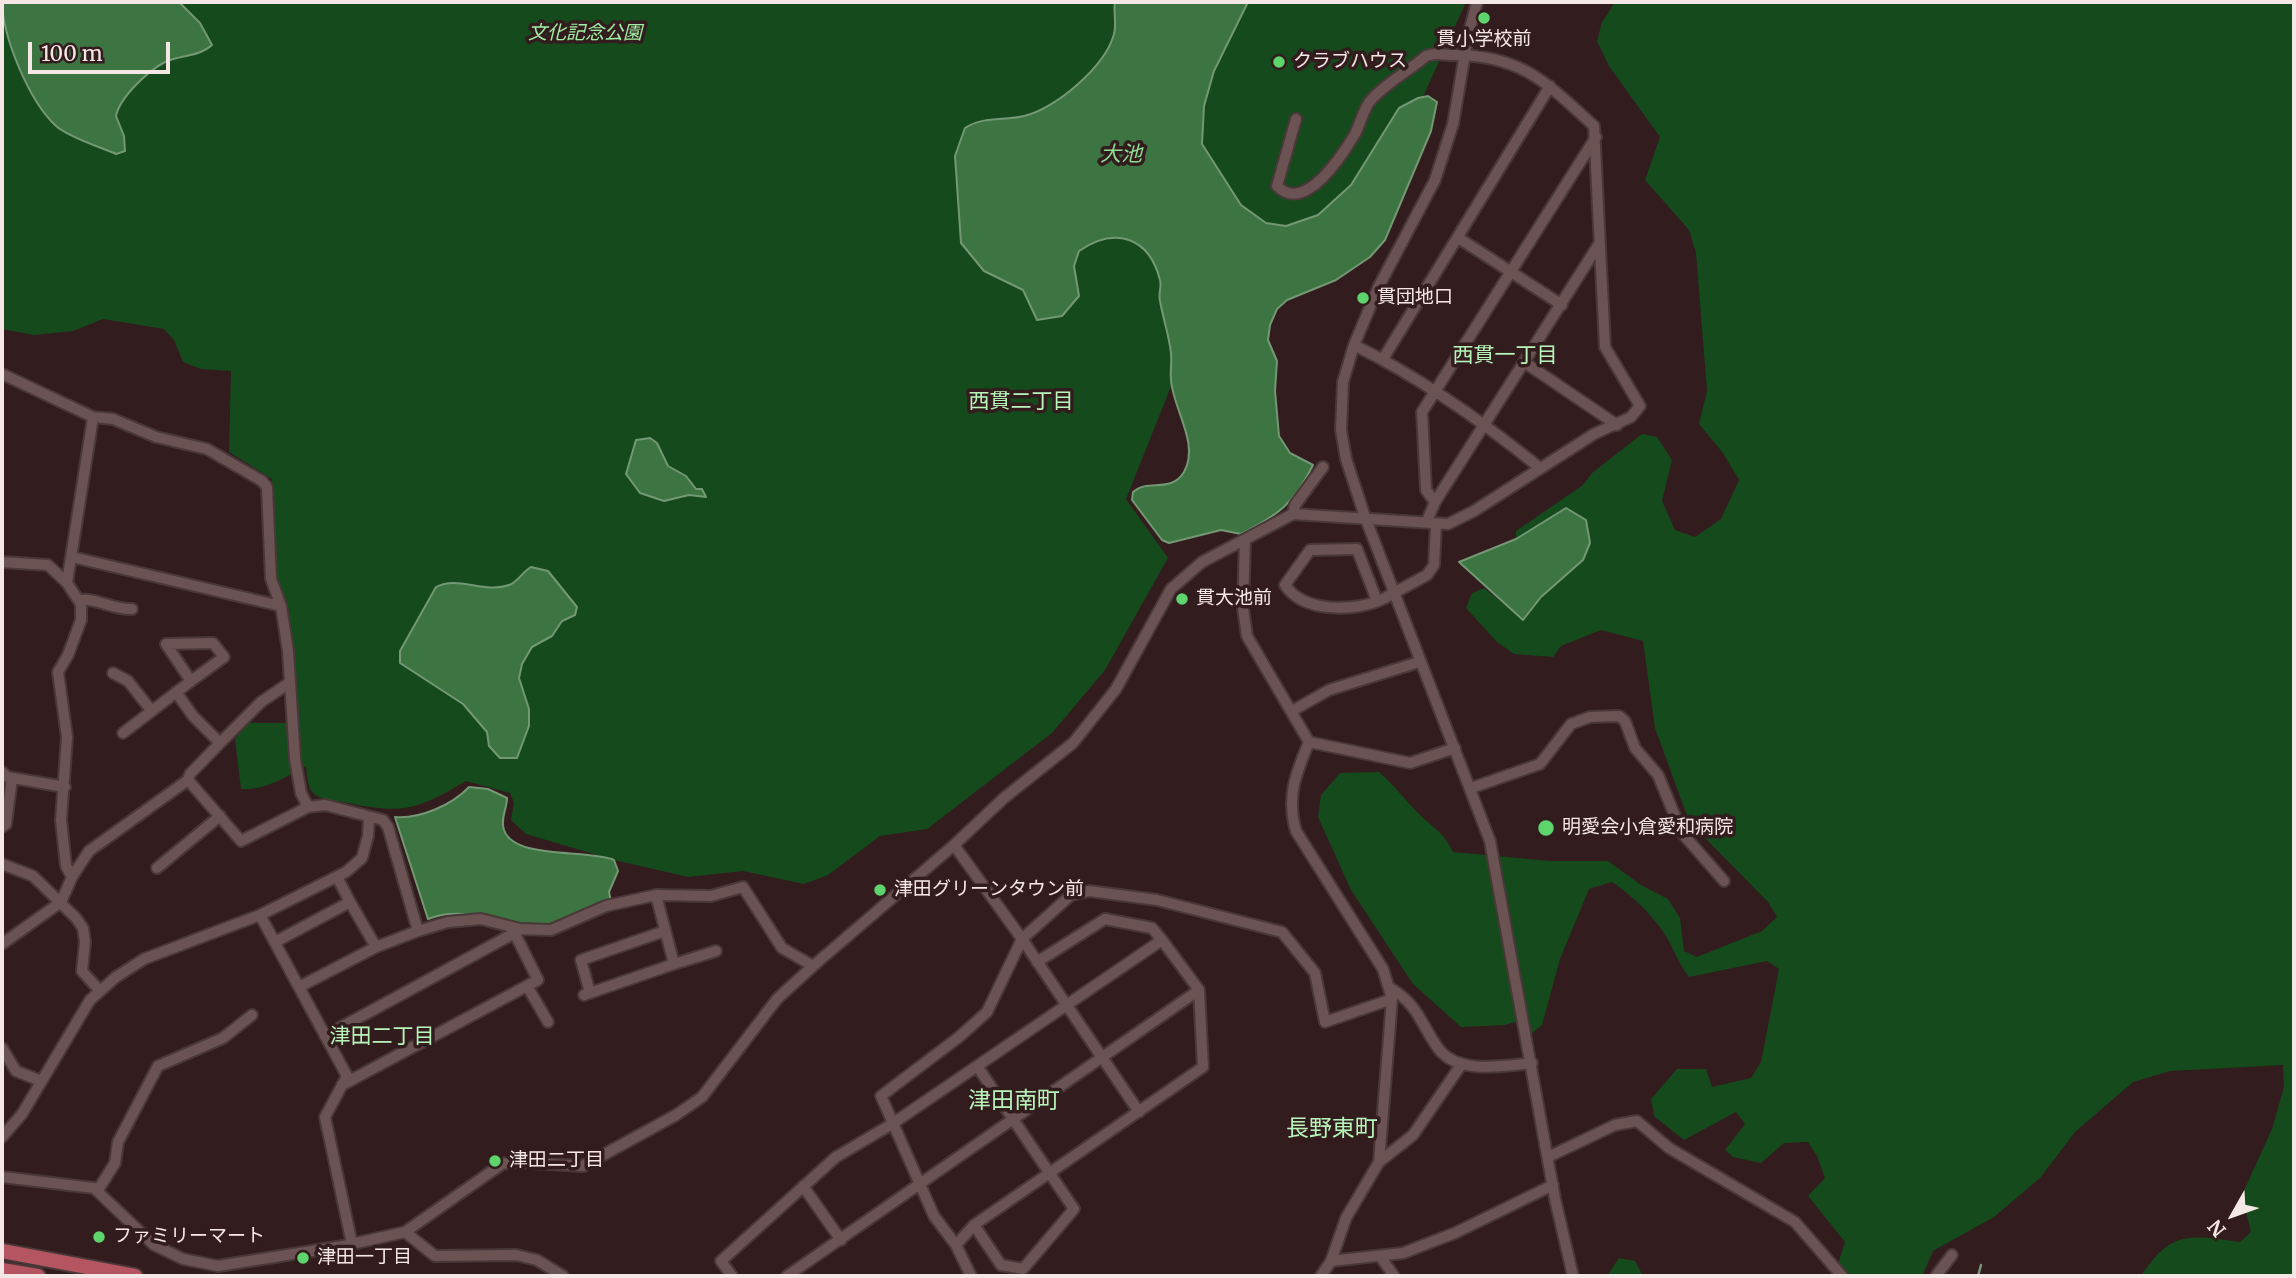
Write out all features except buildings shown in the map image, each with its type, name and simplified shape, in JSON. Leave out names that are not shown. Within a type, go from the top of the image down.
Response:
[{"type":"main road","points":[[2,1251],[135,1276]]},
{"type":"main road","points":[[2,1270],[38,1276]]},
{"type":"street","points":[[1477,2],[1453,124],[1435,180],[1379,286],[1354,345],[1343,382],[1341,430],[1346,459],[1392,593],[1471,788],[1497,868],[1553,1185],[1573,1276]]},
{"type":"street","points":[[2,1177],[82,1184],[98,1190],[153,1245],[183,1259],[202,1264],[240,1264],[405,1232],[502,1164],[514,1162],[583,1166],[691,1106],[727,1068],[777,999],[1004,798],[1073,743],[1116,689],[1171,590],[1202,562],[1293,514],[1448,524],[1474,512],[1594,434],[1632,417],[1640,406],[1605,348],[1594,126],[1550,86],[1510,61],[1466,53],[1435,53],[1426,56],[1380,90],[1369,103],[1357,131],[1337,164],[1308,189],[1289,194],[1277,186],[1296,119]]},
{"type":"street","points":[[1383,359],[1460,239],[1550,86]]},
{"type":"street","points":[[1435,502],[1426,490],[1422,412],[1508,271],[1595,138]]},
{"type":"street","points":[[1460,239],[1562,305]]},
{"type":"street","points":[[1377,601],[1357,549],[1310,550],[1285,585],[1291,594],[1314,606],[1368,606],[1427,575],[1434,565],[1431,523],[1435,502],[1487,425],[1600,243]]},
{"type":"street","points":[[1354,345],[1383,359],[1487,425],[1540,468]]},
{"type":"street","points":[[1524,362],[1617,425]]},
{"type":"street","points":[[2,374],[93,417],[113,419],[156,437],[207,449],[262,481],[267,487],[271,579],[281,606],[288,651],[295,759],[302,793],[308,807]]},
{"type":"street","points":[[67,583],[93,417]]},
{"type":"street","points":[[1293,514],[1295,505],[1322,467]]},
{"type":"street","points":[[1245,540],[1243,625],[1252,646],[1309,742],[1410,763],[1455,748]]},
{"type":"street","points":[[72,557],[281,606]]},
{"type":"street","points":[[2,562],[48,565],[67,583],[79,600],[80,620],[68,655],[58,671],[67,737],[61,820],[66,866],[72,877]]},
{"type":"street","points":[[79,600],[93,598],[117,609],[132,609]]},
{"type":"street","points":[[123,733],[224,657],[213,643],[166,644],[191,681]]},
{"type":"street","points":[[1292,711],[1329,690],[1419,662]]},
{"type":"street","points":[[113,673],[128,681],[151,710]]},
{"type":"street","points":[[2,944],[61,902],[72,877],[89,851],[188,780],[190,774],[261,702],[289,683]]},
{"type":"street","points":[[176,692],[192,716],[220,743]]},
{"type":"street","points":[[1471,788],[1540,764],[1571,724],[1590,717],[1619,716],[1625,722],[1635,748],[1658,775],[1682,833],[1724,881]]},
{"type":"street","points":[[1309,742],[1293,779],[1290,810],[1296,831],[1383,969],[1391,994],[1379,1162]]},
{"type":"street","points":[[2,827],[6,824],[7,775],[65,787]]},
{"type":"street","points":[[188,780],[241,841],[308,807],[325,805],[383,820],[388,827],[418,931]]},
{"type":"street","points":[[158,868],[220,816]]},
{"type":"street","points":[[3,1134],[22,1114],[90,1000],[100,991],[144,959],[260,915],[337,877],[362,858],[368,836],[369,817]]},
{"type":"street","points":[[954,845],[1022,939],[1139,1112]]},
{"type":"street","points":[[2,864],[33,876],[61,902],[83,928],[85,942],[82,971],[100,991]]},
{"type":"street","points":[[337,877],[376,947]]},
{"type":"street","points":[[299,987],[376,947],[448,922],[481,919],[517,931],[551,930],[606,906],[656,895],[711,896],[743,887],[782,948],[813,966]]},
{"type":"street","points":[[971,1276],[956,1245],[934,1216],[881,1096],[960,1037],[987,1012],[1022,939],[1071,895],[1089,891],[1157,900],[1282,932],[1315,973],[1325,1022],[1391,994]]},
{"type":"street","points":[[656,895],[674,964]]},
{"type":"street","points":[[275,942],[350,902]]},
{"type":"street","points":[[260,915],[347,1076],[325,1116],[352,1244]]},
{"type":"street","points":[[956,1245],[974,1225],[1203,1067],[1199,990],[1152,928],[1105,919],[1037,962]]},
{"type":"street","points":[[342,1085],[538,980],[517,931]]},
{"type":"street","points":[[326,1035],[517,931]]},
{"type":"street","points":[[665,931],[581,960],[587,994],[716,951]]},
{"type":"street","points":[[732,1276],[722,1261],[835,1157],[892,1124],[1162,940]]},
{"type":"street","points":[[527,986],[548,1023]]},
{"type":"street","points":[[787,1276],[1199,990]]},
{"type":"street","points":[[1391,994],[1418,1010],[1441,1051],[1461,1065],[1532,1063]]},
{"type":"street","points":[[98,1190],[115,1163],[118,1142],[159,1066],[223,1038],[252,1014]]},
{"type":"street","points":[[2,1048],[16,1071],[41,1081]]},
{"type":"street","points":[[1321,1276],[1331,1261],[1346,1218],[1379,1162],[1413,1135],[1461,1065]]},
{"type":"street","points":[[974,1225],[1001,1265],[1023,1269],[1074,1209],[977,1066]]},
{"type":"street","points":[[1548,1157],[1615,1125],[1637,1121],[1669,1148],[1795,1222],[1842,1276]]},
{"type":"street","points":[[1331,1261],[1403,1253],[1455,1233],[1553,1185]]},
{"type":"street","points":[[803,1186],[841,1240]]},
{"type":"street","points":[[405,1232],[435,1256],[516,1255],[537,1260],[563,1276]]},
{"type":"street","points":[[1936,1276],[1952,1255]]},
{"type":"street","points":[[1380,1256],[1394,1276]]},
{"type":"green space","name":"文化記念公園","points":[[2,2],[1466,2],[1404,139],[1336,216],[1222,259],[1126,499],[1168,558],[1105,670],[1052,733],[927,829],[880,836],[828,875],[804,884],[743,871],[688,877],[614,860],[526,834],[511,820],[514,803],[510,793],[466,781],[433,799],[407,808],[394,809],[318,797],[309,786],[306,766],[266,786],[241,789],[235,739],[247,723],[295,723],[290,656],[292,639],[274,578],[272,479],[229,452],[231,371],[201,369],[183,362],[174,340],[164,329],[103,319],[73,331],[34,335],[2,329]]},
{"type":"green space","points":[[1615,2],[2294,2],[2294,1276],[2141,1276],[2162,1250],[2172,1243],[2194,1238],[2240,1242],[2251,1232],[2242,1195],[2272,1129],[2284,1087],[2283,1065],[2170,1071],[2133,1082],[2075,1132],[2040,1178],[1994,1217],[1933,1251],[1922,1276],[1834,1276],[1845,1242],[1808,1196],[1825,1178],[1817,1156],[1808,1142],[1784,1143],[1761,1163],[1733,1157],[1725,1150],[1745,1124],[1736,1112],[1684,1140],[1654,1116],[1651,1099],[1677,1069],[1706,1069],[1712,1087],[1751,1078],[1761,1062],[1779,969],[1767,961],[1689,977],[1653,918],[1612,882],[1589,889],[1560,959],[1542,1025],[1530,1035],[1519,1021],[1505,1025],[1461,1027],[1413,984],[1351,890],[1318,817],[1321,795],[1340,773],[1379,772],[1442,836],[1453,852],[1550,861],[1608,861],[1641,885],[1668,899],[1680,918],[1684,951],[1697,957],[1762,931],[1777,917],[1768,902],[1708,841],[1686,813],[1655,728],[1643,641],[1601,630],[1561,646],[1553,657],[1514,654],[1497,642],[1466,608],[1472,593],[1484,588],[1524,620],[1541,597],[1583,561],[1566,508],[1516,539],[1516,531],[1583,485],[1592,473],[1642,434],[1657,437],[1672,460],[1662,501],[1675,530],[1695,537],[1721,519],[1739,480],[1723,453],[1699,424],[1707,391],[1696,253],[1689,230],[1645,180],[1660,137],[1609,66],[1597,41],[1602,22]]},
{"type":"green space","points":[[1619,1258],[1635,1261],[1643,1276],[1607,1276]]},
{"type":"water","points":[[2,2],[179,2],[200,23],[212,45],[201,52],[165,62],[143,78],[129,93],[116,116],[124,136],[125,151],[116,154],[68,134],[46,115],[19,68],[7,33]]},
{"type":"water","name":"大池","points":[[1115,2],[1248,2],[1214,71],[1204,106],[1202,144],[1241,205],[1266,223],[1286,226],[1318,215],[1351,185],[1399,108],[1428,96],[1437,102],[1431,131],[1385,240],[1370,257],[1336,280],[1287,300],[1277,309],[1270,325],[1268,340],[1277,361],[1275,391],[1279,436],[1290,453],[1313,465],[1299,490],[1284,507],[1241,534],[1221,530],[1169,543],[1162,540],[1132,500],[1133,492],[1139,488],[1179,479],[1188,461],[1189,450],[1173,391],[1171,353],[1160,298],[1160,280],[1148,254],[1129,240],[1105,239],[1092,243],[1079,251],[1074,266],[1079,296],[1062,316],[1037,320],[1023,290],[984,271],[961,243],[955,156],[965,128],[979,122],[1024,116],[1064,96],[1090,73],[1109,47],[1115,30]]},
{"type":"water","points":[[650,438],[657,443],[668,466],[686,476],[696,489],[702,489],[706,497],[689,495],[664,501],[640,493],[626,474],[636,440]]},
{"type":"water","points":[[1566,508],[1586,520],[1590,543],[1583,560],[1541,597],[1523,620],[1459,562],[1516,539]]},
{"type":"water","points":[[531,567],[548,571],[577,607],[575,615],[562,621],[552,636],[532,647],[522,664],[519,678],[529,709],[529,726],[517,758],[500,758],[489,746],[487,732],[463,704],[400,663],[400,651],[436,587],[453,583],[500,587],[512,584]]},
{"type":"water","points":[[469,787],[488,789],[507,798],[504,830],[522,846],[614,860],[618,871],[609,892],[611,902],[567,921],[540,927],[456,914],[428,919],[395,817],[415,816],[435,810],[454,800]]},
{"type":"waterway","points":[[1978,1276],[1981,1265]]},
{"type":"place","name":"貫小学校前","points":[[1484,18]]},
{"type":"place","name":"クラブハウス","points":[[1279,62]]},
{"type":"place","name":"貫団地口","points":[[1363,298]]},
{"type":"place","name":"貫大池前","points":[[1182,599]]},
{"type":"place","name":"明愛会小倉愛和病院","points":[[1546,828]]},
{"type":"place","name":"津田グリーンタウン前","points":[[880,890]]},
{"type":"place","name":"津田二丁目","points":[[495,1161]]},
{"type":"place","name":"ファミリーマート","points":[[99,1237]]},
{"type":"place","name":"津田一丁目","points":[[303,1258]]},
{"type":"district","name":"西貫一丁目","points":[[1505,356]]},
{"type":"district","name":"西貫二丁目","points":[[1021,402]]},
{"type":"district","name":"津田二丁目","points":[[382,1037]]},
{"type":"district","name":"津田南町","points":[[1014,1101]]},
{"type":"district","name":"長野東町","points":[[1332,1129]]}]
